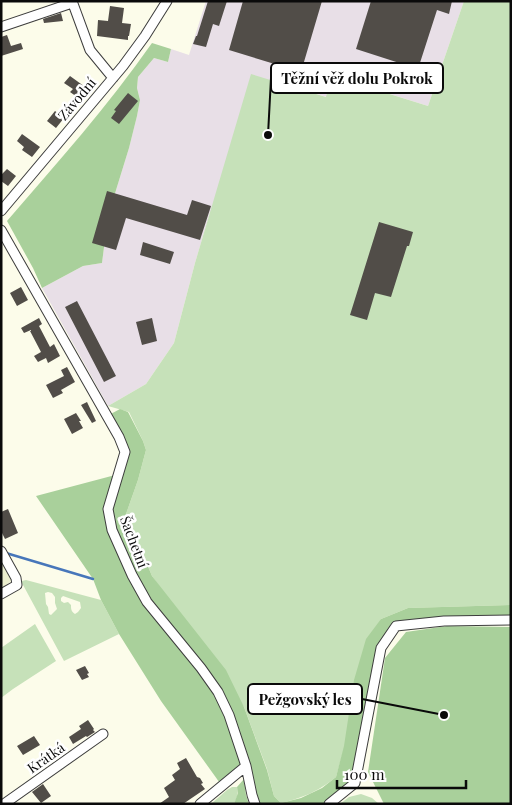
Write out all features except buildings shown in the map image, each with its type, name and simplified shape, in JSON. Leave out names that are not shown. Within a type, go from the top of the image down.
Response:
[{"type":"street","name":"Závodní","points":[[1,211],[123,66],[167,1]]},
{"type":"street","points":[[1,27],[72,2],[90,50],[112,78]]},
{"type":"street","name":"Šachetní","points":[[1,230],[119,437],[125,452],[108,509],[112,530],[132,575],[147,602],[201,668],[218,692],[229,715],[246,766],[255,804]]},
{"type":"street","points":[[1,594],[17,585],[16,578],[2,552]]},
{"type":"street","points":[[329,804],[355,783],[381,648],[396,626],[444,621],[511,620]]},
{"type":"street","name":"Krátká","points":[[4,804],[103,734]]},
{"type":"street","points":[[200,804],[246,766]]},
{"type":"shaded area","points":[[206,1],[464,1],[428,106],[333,76],[327,97],[310,92],[210,213],[174,343],[146,384],[108,406],[42,288],[83,266],[102,263],[108,216],[137,116],[140,100],[137,88],[138,77],[154,58],[168,62],[171,49],[189,55]]},
{"type":"green space","points":[[464,1],[511,1],[511,605],[408,608],[381,619],[336,777],[323,787],[297,799],[281,803],[274,796],[267,769],[244,707],[152,576],[126,514],[146,450],[129,412],[108,406],[146,384],[174,343],[195,263],[251,74],[326,97],[332,76],[428,106]]},
{"type":"green space","points":[[152,43],[171,49],[168,62],[154,58],[138,77],[137,88],[140,100],[137,116],[108,216],[102,263],[83,266],[42,288],[7,221],[100,112]]},
{"type":"green space","points":[[120,409],[128,412],[146,450],[126,514],[152,576],[226,670],[244,707],[267,770],[274,796],[281,803],[301,798],[322,788],[336,777],[344,746],[354,680],[366,639],[381,619],[408,608],[511,605],[511,620],[396,626],[381,648],[355,783],[329,804],[255,804],[246,767],[222,786],[161,701],[119,634],[101,600],[93,579],[36,496],[119,474],[125,452],[107,416]]},
{"type":"green space","points":[[1,557],[11,577],[11,581],[1,589]]},
{"type":"green space","points":[[26,580],[101,600],[119,634],[64,661],[22,581]],"holes":[[[45,593],[52,593],[55,597],[57,609],[51,615],[46,604]],[[63,596],[80,602],[81,608],[78,612],[75,614],[68,602],[64,603],[61,601]]]},
{"type":"green space","points":[[35,624],[56,661],[1,698],[1,648]]},
{"type":"green space","points":[[447,626],[511,627],[511,804],[384,804],[368,772],[385,658],[406,632]]},
{"type":"green space","points":[[244,779],[249,804],[234,804],[238,793],[237,787]]},
{"type":"green space","points":[[237,787],[238,789],[234,804],[211,804],[227,790]]},
{"type":"green space","points":[[361,794],[372,798],[379,804],[340,804],[349,797]]},
{"type":"waterway","points":[[6,553],[93,579]]},
{"type":"place","name":"Těžní věž dolu Pokrok","points":[[268,135]]},
{"type":"place","name":"Pežgovský les","points":[[444,715]]}]
